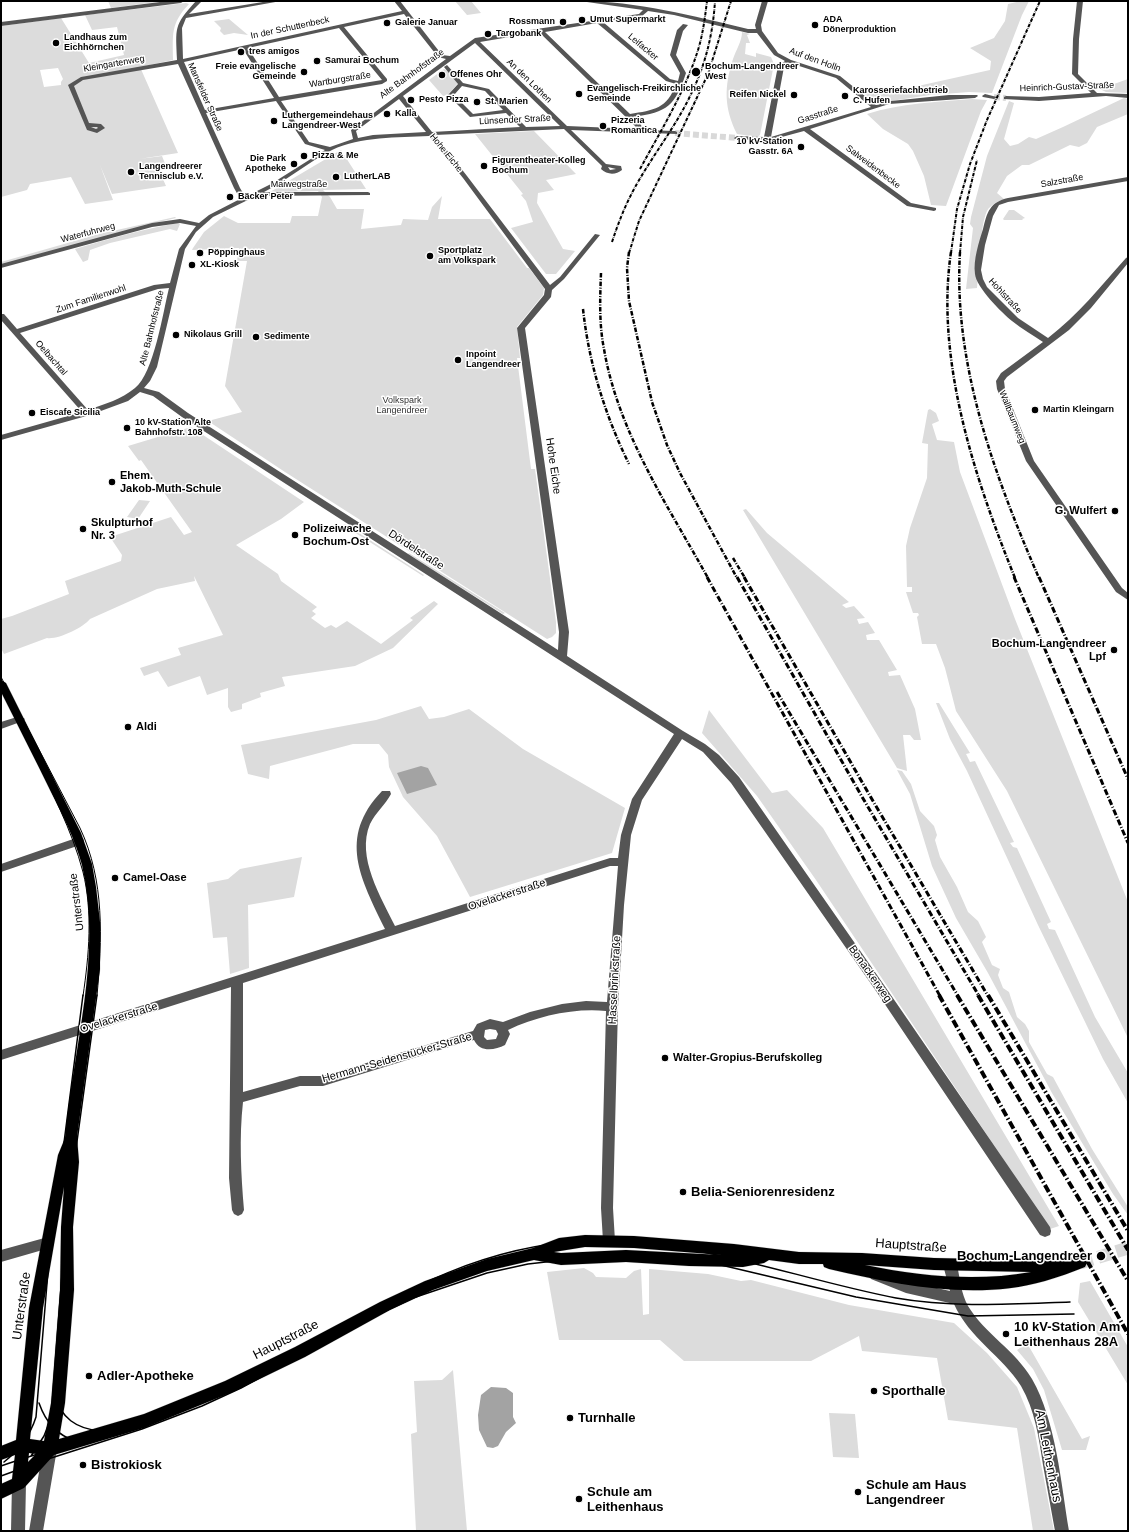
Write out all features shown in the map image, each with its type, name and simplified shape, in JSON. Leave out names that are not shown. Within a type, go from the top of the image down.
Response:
[{"type":"main road","name":"Unterstraße","points":[[1,683],[79,841],[89,874],[94,911],[94,956],[71,1136],[73,1162],[67,1227],[67,1290],[58,1403],[50,1449]]},
{"type":"main road","name":"Unterstraße","points":[[19,1483],[36,1308],[64,1155],[71,1136]]},
{"type":"main road","name":"Hauptstraße","points":[[1,1453],[23,1445],[50,1449],[144,1421],[187,1405],[257,1373],[385,1306],[430,1285],[487,1265],[534,1254],[560,1244],[609,1241],[691,1246],[774,1256],[814,1259],[862,1259],[950,1265],[1031,1266],[1080,1263],[1045,1276],[978,1284],[955,1284],[869,1271],[814,1259]]},
{"type":"main road","points":[[609,1241],[610,1256]]},
{"type":"main road","name":"Hauptstraße","points":[[534,1254],[561,1259],[610,1256],[726,1261],[774,1256]]},
{"type":"main road","points":[[1,1492],[19,1483],[50,1449]]},
{"type":"street","points":[[1,24],[181,1]]},
{"type":"street","name":"Mansfelder Straße","points":[[199,1],[184,17],[179,28],[180,61],[237,188],[240,194],[246,198]]},
{"type":"street","points":[[184,17],[278,1]]},
{"type":"street","points":[[397,1],[440,56],[450,58]]},
{"type":"street","points":[[583,1],[681,14],[748,31],[759,31],[758,26],[765,1]]},
{"type":"street","points":[[630,1],[634,7]]},
{"type":"street","points":[[1080,1],[1076,39],[1075,74],[1096,95]]},
{"type":"street","name":"Alte Bahnhofstraße","points":[[2,437],[87,413],[120,401],[140,388],[146,381],[153,367],[182,249],[188,238],[200,225],[214,214],[294,172],[330,149],[356,140],[353,131],[401,97],[450,58],[476,40],[640,15],[644,13],[646,9]]},
{"type":"street","name":"In der Schuttenbeck","points":[[180,61],[405,12]]},
{"type":"street","name":"Leifacker","points":[[598,21],[668,80],[680,82]]},
{"type":"street","points":[[629,116],[654,112],[666,107],[680,82],[682,71],[673,55],[680,30],[685,25]]},
{"type":"street","name":"Wartburgstraße","points":[[202,112],[382,82],[386,80],[340,26]]},
{"type":"street","points":[[540,30],[639,126],[640,131]]},
{"type":"street","name":"Auf den Holln","points":[[759,31],[776,54],[838,78],[875,107]]},
{"type":"street","name":"An den Lothen","points":[[476,40],[605,166]]},
{"type":"street","points":[[244,47],[304,141],[330,149]]},
{"type":"street","points":[[737,138],[767,139],[781,66],[789,60]]},
{"type":"street","name":"Kleingartenweg","points":[[88,127],[70,87],[74,82],[87,77],[180,61]]},
{"type":"street","points":[[447,67],[461,84],[486,90],[525,129]]},
{"type":"street","points":[[461,84],[451,95],[472,116],[506,110]]},
{"type":"street","name":"Heinrich-Gustav-Straße","points":[[1006,98],[1039,99],[1096,95],[1128,96]]},
{"type":"street","points":[[875,107],[949,96],[975,96]]},
{"type":"street","points":[[985,96],[994,97]]},
{"type":"street","name":"Hohe Eiche","points":[[401,97],[549,289]]},
{"type":"street","name":"Gasstraße","points":[[767,139],[779,137],[875,107]]},
{"type":"street","name":"Lünsender Straße","points":[[356,140],[430,134],[564,127],[675,134]]},
{"type":"street","name":"Salweidenbecke","points":[[805,129],[909,205],[934,209]]},
{"type":"street","name":"Salzstraße","points":[[1000,202],[1128,179]]},
{"type":"street","name":"Maiwegstraße","points":[[254,194],[368,194]]},
{"type":"street","name":"Hohlstraße","points":[[1000,202],[993,208],[985,231],[978,270],[980,281],[984,288],[1010,315],[1027,329],[1049,342]]},
{"type":"street","name":"Waterfuhrweg","points":[[1,266],[133,230],[180,221],[200,225]]},
{"type":"street","name":"Hohe Eiche","points":[[562,657],[564,632],[521,328],[548,295],[549,289],[562,278],[597,236]]},
{"type":"street","name":"Wallbaumweg","points":[[1128,259],[1088,306],[1066,328],[1004,375],[1000,381],[1001,389],[1030,461],[1118,590],[1128,598]]},
{"type":"street","name":"Zum Familienwohl","points":[[16,332],[157,287],[173,285]]},
{"type":"street","name":"Oelbachtal","points":[[1,316],[87,413]]},
{"type":"street","name":"Dördelstraße","points":[[140,388],[156,394],[185,415],[672,728],[679,734]]},
{"type":"street","points":[[1,726],[20,719]]},
{"type":"street","name":"Hasselbrinkstraße","points":[[609,1241],[607,1208],[612,1007],[626,835],[638,799],[679,734]]},
{"type":"street","name":"Bonackerweg","points":[[679,734],[709,752],[735,780],[876,982],[1045,1231]]},
{"type":"street","points":[[386,794],[372,811],[364,825],[361,836],[360,853],[364,869],[392,932]]},
{"type":"street","points":[[1,868],[79,841]]},
{"type":"street","name":"Ovelackerstraße","points":[[1,1055],[610,862],[623,862]]},
{"type":"street","points":[[237,981],[235,1178],[238,1210]]},
{"type":"street","name":"Hermann-Seidenstücker-Straße","points":[[502,1028],[563,1009],[583,1006],[612,1007]]},
{"type":"street","name":"Hermann-Seidenstücker-Straße","points":[[496,1024],[502,1028],[504,1038],[496,1045],[486,1045],[478,1040],[478,1031],[485,1025],[496,1024]]},
{"type":"street","name":"Hermann-Seidenstücker-Straße","points":[[237,1099],[300,1081],[323,1081],[462,1038],[477,1035]]},
{"type":"street","points":[[1,1256],[48,1244]]},
{"type":"street","name":"Am Leithenhaus","points":[[950,1265],[963,1309],[982,1334],[1022,1376],[1038,1406],[1044,1426],[1062,1531]]},
{"type":"street","name":"Hauptstraße","points":[[869,1271],[887,1281],[914,1290],[959,1299]]},
{"type":"street","points":[[36,1531],[50,1449]]},
{"type":"street","points":[[18,1531],[19,1483]]},
{"type":"green space","points":[[108,1],[165,1],[111,8]]},
{"type":"green space","points":[[455,1],[471,1],[481,13],[467,15]]},
{"type":"green space","points":[[1029,1],[1022,15],[992,93],[969,92],[930,95],[878,103],[874,102],[861,91],[875,89],[881,94],[990,70],[991,61],[970,48],[994,38],[1005,21],[1008,4]]},
{"type":"green space","points":[[186,3],[189,4],[178,18],[174,30],[173,60],[140,67],[178,153],[139,159],[162,156],[166,166],[158,168],[166,186],[112,194],[100,165],[113,200],[85,204],[71,177],[30,184],[27,190],[1,197],[1,26],[61,18],[89,63],[124,55],[117,27],[92,30],[85,15]],"holes":[[[58,68],[63,79],[61,85],[44,87],[40,70]]]},
{"type":"green space","points":[[229,19],[248,35],[234,33],[224,35],[220,31],[221,28],[214,21]]},
{"type":"green space","points":[[742,32],[750,34],[747,35],[750,43],[746,43],[745,54],[756,57],[756,53],[771,57],[774,64],[760,135],[757,137],[737,134],[728,106],[728,79]]},
{"type":"green space","points":[[444,69],[448,71],[458,83],[448,95],[443,96],[429,80]]},
{"type":"green space","points":[[1128,79],[1128,93],[1106,92],[1100,89]]},
{"type":"green space","points":[[1124,98],[1128,99],[1128,114],[1097,127],[1087,143],[1079,147],[1070,145],[1029,165],[1022,165],[1007,176],[997,193],[1004,199],[990,207],[985,218],[981,237],[977,288],[966,289],[973,228],[970,224],[971,217],[987,156],[1009,101],[1014,103],[1004,139],[1010,146],[1018,144],[1029,137],[1036,139]]},
{"type":"green space","points":[[972,99],[987,100],[981,111],[946,206],[931,205],[924,176],[913,151],[908,144],[883,129],[867,114],[906,105]]},
{"type":"green space","points":[[534,131],[576,174],[546,180],[554,190],[538,193],[537,203],[563,249],[575,251],[556,274],[546,274],[511,228],[533,222],[526,201],[521,195],[523,194],[475,134]]},
{"type":"green space","name":"Volkspark Langendreer","points":[[341,150],[366,189],[323,190],[330,197],[337,209],[364,209],[361,229],[401,225],[403,219],[428,220],[432,207],[442,196],[438,219],[490,219],[544,288],[543,295],[517,327],[520,358],[517,358],[531,469],[535,469],[556,622],[556,633],[552,637],[547,639],[285,472],[208,421],[242,412],[225,386],[247,261],[237,261],[239,248],[192,250],[204,232],[224,216],[238,223],[290,223],[292,216],[318,216],[322,197],[318,191],[270,192]]},
{"type":"green space","points":[[1009,210],[1014,210],[1025,218],[1022,219],[1023,220],[1004,220],[1003,219]]},
{"type":"green space","points":[[176,218],[1,265],[1,262],[99,234]]},
{"type":"green space","points":[[178,223],[180,224],[177,231],[170,229],[110,243],[90,250],[88,260],[83,262],[75,249],[139,231]]},
{"type":"green space","points":[[930,409],[936,413],[939,421],[932,424],[937,440],[954,442],[960,472],[1015,619],[1128,902],[1128,1038],[1007,791],[956,711],[945,668],[936,644],[922,644],[917,617],[919,615],[918,613],[913,613],[906,592],[912,592],[912,587],[907,587],[906,546],[910,528],[927,478],[928,444],[922,443],[928,410]]},
{"type":"green space","points":[[191,427],[304,502],[281,519],[236,545],[278,574],[281,581],[317,607],[312,611],[316,614],[311,618],[325,628],[331,625],[336,628],[347,621],[381,644],[413,620],[410,618],[434,601],[438,604],[393,648],[355,666],[282,677],[285,686],[260,693],[261,697],[242,704],[242,709],[231,712],[228,707],[228,688],[207,695],[200,676],[168,687],[158,671],[144,676],[140,668],[181,655],[178,648],[223,635],[194,576],[195,581],[157,589],[90,619],[70,633],[47,638],[4,654],[1,648],[1,619],[69,594],[65,581],[121,561],[122,555],[110,537],[171,517],[184,535],[192,532],[141,460],[139,461],[128,446]]},
{"type":"green space","points":[[139,500],[150,501],[138,519],[127,517]]},
{"type":"green space","points":[[746,509],[767,533],[849,602],[842,605],[846,608],[854,606],[865,618],[857,619],[859,624],[868,622],[875,633],[866,635],[867,640],[879,640],[897,670],[888,672],[889,676],[900,675],[915,709],[921,740],[914,740],[910,735],[903,735],[907,771],[897,768],[743,510]]},
{"type":"green space","points":[[345,524],[424,575],[423,576],[343,525]]},
{"type":"green space","points":[[409,553],[505,613],[503,614],[408,554]]},
{"type":"green space","points":[[936,703],[939,703],[970,753],[966,754],[970,762],[975,761],[1014,842],[1010,843],[1013,847],[1017,848],[1051,922],[1047,924],[1049,929],[1055,930],[1095,1017],[1128,1073],[1128,1103],[1103,1059],[1038,925],[967,771],[950,739]]},
{"type":"green space","points":[[421,706],[429,719],[444,717],[469,709],[523,749],[625,808],[612,853],[470,897],[437,836],[403,797],[389,767],[388,755],[379,744],[353,744],[270,766],[269,779],[248,774],[241,745],[376,720]]},
{"type":"green space","points":[[709,710],[772,793],[787,790],[823,828],[1059,1226],[1050,1229],[816,880],[757,796],[702,733]]},
{"type":"green space","points":[[897,770],[902,771],[911,784],[920,811],[934,826],[937,835],[935,840],[940,857],[957,887],[968,912],[978,921],[986,937],[982,942],[992,965],[1000,969],[998,975],[1003,988],[1009,992],[1017,1017],[1025,1024],[1029,1031],[1029,1042],[1047,1074],[1053,1077],[1092,1149],[1128,1207],[1128,1215],[1113,1194],[1052,1093],[988,973],[956,918],[932,866],[910,794]]},
{"type":"green space","points":[[302,857],[294,897],[248,905],[249,968],[230,974],[227,937],[213,938],[207,883],[228,879],[240,869]]},
{"type":"green space","points":[[584,1268],[593,1273],[596,1277],[626,1278],[634,1271],[641,1269],[643,1315],[649,1314],[649,1269],[708,1274],[741,1281],[751,1280],[849,1305],[954,1323],[987,1353],[1017,1387],[1034,1428],[1054,1531],[1033,1531],[1017,1428],[948,1420],[937,1358],[862,1351],[859,1336],[811,1361],[684,1361],[660,1340],[559,1340],[547,1272]]},
{"type":"green space","points":[[1090,1281],[1128,1347],[1128,1385],[1078,1302],[1080,1283]]},
{"type":"green space","points":[[1027,1343],[1082,1439],[1090,1436],[1086,1450],[1062,1450],[1044,1390],[1033,1369],[1017,1350]]},
{"type":"green space","points":[[453,1370],[467,1531],[416,1531],[411,1434],[417,1432],[414,1381],[442,1380]]},
{"type":"green space","points":[[829,1413],[855,1414],[859,1458],[833,1457]]},
{"type":"shaded area","points":[[421,766],[428,768],[437,785],[407,794],[397,773]]},
{"type":"shaded area","points":[[491,1387],[506,1388],[513,1393],[513,1417],[516,1423],[506,1432],[498,1446],[493,1448],[487,1447],[479,1430],[478,1415],[481,1395]]},
{"type":"tunnel","points":[[994,97],[1006,98]]},
{"type":"tunnel","points":[[675,133],[737,138]]},
{"type":"tunnel","points":[[1080,1263],[1128,1248]]},
{"type":"tram line","points":[[1,677],[80,828],[88,848],[98,889],[100,910],[100,953],[97,996]]},
{"type":"tram line","points":[[33,751],[61,811],[83,872],[89,918],[87,965],[83,996]]},
{"type":"tram line","points":[[4,1462],[23,1442],[31,1430],[36,1417],[49,1259],[83,995]]},
{"type":"tram line","points":[[49,1422],[51,1418],[66,1222],[97,995]]},
{"type":"tram line","points":[[1,1466],[146,1421],[202,1399],[230,1387],[274,1364],[400,1294],[443,1275],[488,1258],[535,1247],[586,1241],[626,1241],[665,1245],[742,1260],[857,1290],[917,1301],[961,1304],[1070,1302]]},
{"type":"tram line","points":[[1,1476],[48,1459],[142,1429],[202,1406],[241,1388],[356,1325],[413,1298],[487,1273],[528,1264],[590,1257],[665,1257],[721,1265],[856,1297],[968,1316],[1074,1314]]},
{"type":"tram line","points":[[54,1394],[61,1410],[71,1421],[84,1428],[101,1431]]},
{"type":"tram line","points":[[39,1403],[45,1417],[49,1422]]},
{"type":"tram line","points":[[31,1456],[44,1436],[49,1422]]},
{"type":"tram line","points":[[49,1422],[58,1432],[77,1442]]},
{"type":"railway","points":[[640,169],[672,111],[693,66],[704,26],[707,1]]},
{"type":"railway","points":[[612,242],[621,216],[633,191],[686,105],[697,81],[708,48],[713,25],[715,1]]},
{"type":"railway","points":[[629,253],[639,221],[708,74],[731,1]]},
{"type":"railway","points":[[951,253],[957,209],[970,164],[987,120],[1040,1]]},
{"type":"railway","points":[[960,253],[963,217],[977,160]]},
{"type":"railway","points":[[629,252],[627,268],[629,301],[652,402],[667,445],[680,473],[737,578]]},
{"type":"railway","points":[[951,252],[948,293],[949,335],[954,377],[962,418],[973,460],[986,500],[1015,578]]},
{"type":"railway","points":[[960,253],[960,294],[963,336],[970,378],[980,419],[993,460],[1007,500],[1039,578]]},
{"type":"railway","points":[[601,273],[600,311],[602,340],[611,380],[621,410],[646,468],[708,578]]},
{"type":"railway","points":[[583,309],[589,350],[599,389],[620,446],[629,464]]},
{"type":"railway","points":[[733,558],[745,578]]},
{"type":"railway","points":[[707,577],[940,996]]},
{"type":"railway","points":[[737,577],[861,795],[979,996]]},
{"type":"railway","points":[[744,577],[873,801],[988,996]]},
{"type":"railway","points":[[1014,577],[1128,843]]},
{"type":"railway","points":[[1039,577],[1128,779]]},
{"type":"railway","points":[[777,692],[958,996]]},
{"type":"railway","points":[[939,995],[1128,1334]]},
{"type":"railway","points":[[957,995],[1128,1281]]},
{"type":"railway","points":[[978,995],[1128,1250]]},
{"type":"railway","points":[[988,995],[1128,1231]]},
{"type":"place","name":"Umut Supermarkt","points":[[582,20]]},
{"type":"place","name":"Rossmann","points":[[563,22]]},
{"type":"place","name":"Galerie Januar","points":[[387,23]]},
{"type":"place","name":"ADA Dönerproduktion","points":[[815,25]]},
{"type":"place","name":"Targobank","points":[[488,34]]},
{"type":"place","name":"Landhaus zum Eichhörnchen","points":[[56,43]]},
{"type":"place","name":"tres amigos","points":[[241,52]]},
{"type":"place","name":"Samurai Bochum","points":[[317,61]]},
{"type":"place","name":"Freie evangelische Gemeinde","points":[[304,72]]},
{"type":"place","name":"Bochum-Langendreer West","points":[[696,72]]},
{"type":"place","name":"Offenes Ohr","points":[[442,75]]},
{"type":"place","name":"Evangelisch-Freikirchliche Gemeinde","points":[[579,94]]},
{"type":"place","name":"Reifen Nickel","points":[[794,95]]},
{"type":"place","name":"Karosseriefachbetrieb C. Hufen","points":[[845,96]]},
{"type":"place","name":"Pesto Pizza","points":[[411,100]]},
{"type":"place","name":"St. Marien","points":[[477,102]]},
{"type":"place","name":"Kalla","points":[[387,114]]},
{"type":"place","name":"Luthergemeindehaus Langendreer-West","points":[[274,121]]},
{"type":"place","name":"Pizzeria Romantica","points":[[603,126]]},
{"type":"place","name":"10 kV-Station Gasstr. 6A","points":[[801,147]]},
{"type":"place","name":"Pizza & Me","points":[[304,156]]},
{"type":"place","name":"Die Park Apotheke","points":[[294,164]]},
{"type":"place","name":"Figurentheater-Kolleg Bochum","points":[[484,166]]},
{"type":"place","name":"Langendreerer Tennisclub e.V.","points":[[131,172]]},
{"type":"place","name":"LutherLAB","points":[[336,177]]},
{"type":"place","name":"Bäcker Peter","points":[[230,197]]},
{"type":"place","name":"Pöppinghaus","points":[[200,253]]},
{"type":"place","name":"Sportplatz am Volkspark","points":[[430,256]]},
{"type":"place","name":"XL-Kiosk","points":[[192,265]]},
{"type":"place","name":"Nikolaus Grill","points":[[176,335]]},
{"type":"place","name":"Sedimente","points":[[256,337]]},
{"type":"place","name":"Inpoint Langendreer","points":[[458,360]]},
{"type":"place","name":"Martin Kleingarn","points":[[1035,410]]},
{"type":"place","name":"Eiscafe Sicilia","points":[[32,413]]},
{"type":"place","name":"10 kV-Station Alte Bahnhofstr. 108","points":[[127,428]]},
{"type":"place","name":"Ehem. Jakob-Muth-Schule","points":[[112,482]]},
{"type":"place","name":"G. Wulfert","points":[[1115,511]]},
{"type":"place","name":"Skulpturhof Nr. 3","points":[[83,529]]},
{"type":"place","name":"Polizeiwache Bochum-Ost","points":[[295,535]]},
{"type":"place","name":"Bochum-Langendreer Lpf","points":[[1114,650]]},
{"type":"place","name":"Aldi","points":[[128,727]]},
{"type":"place","name":"Camel-Oase","points":[[115,878]]},
{"type":"place","name":"Walter-Gropius-Berufskolleg","points":[[665,1058]]},
{"type":"place","name":"Belia-Seniorenresidenz","points":[[683,1192]]},
{"type":"place","name":"Bochum-Langendreer","points":[[1101,1256]]},
{"type":"place","name":"10 kV-Station Am Leithenhaus 28A","points":[[1006,1334]]},
{"type":"place","name":"Adler-Apotheke","points":[[89,1376]]},
{"type":"place","name":"Sporthalle","points":[[874,1391]]},
{"type":"place","name":"Turnhalle","points":[[570,1418]]},
{"type":"place","name":"Bistrokiosk","points":[[83,1465]]},
{"type":"place","name":"Schule am Haus Langendreer","points":[[858,1492]]},
{"type":"place","name":"Schule am Leithenhaus","points":[[579,1499]]}]
